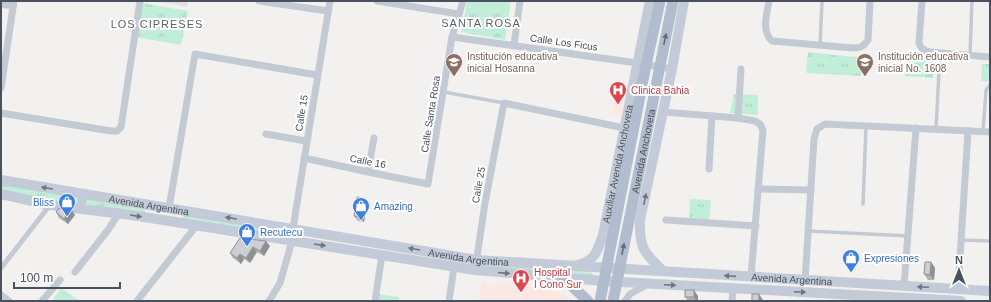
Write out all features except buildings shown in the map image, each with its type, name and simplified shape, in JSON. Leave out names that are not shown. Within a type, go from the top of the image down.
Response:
[{"type":"main road","points":[[641,64],[650,1]]},
{"type":"main road","name":"Avenida Anchoveta","points":[[600,301],[628,129],[641,64],[660,1]]},
{"type":"main road","name":"Avenida Anchoveta","points":[[613,301],[673,1]]},
{"type":"main road","points":[[663,271],[646,254],[641,245],[639,235],[640,220],[672,69],[684,1]]},
{"type":"main road","name":"Auxiliar Avenida Anchoveta","points":[[574,266],[586,262],[595,255],[603,235],[628,129]]},
{"type":"main road","name":"Avenida Argentina","points":[[1,180],[477,260],[990,291]]},
{"type":"main road","name":"Avenida Argentina","points":[[1,194],[50,205],[119,213],[475,270],[617,282],[961,301]]},
{"type":"main road","points":[[563,278],[588,301]]},
{"type":"street","points":[[1,113],[117,131],[121,127],[140,1]]},
{"type":"street","points":[[259,1],[328,11]]},
{"type":"street","name":"Calle 15","points":[[269,301],[280,283],[292,241],[306,141],[330,1]]},
{"type":"street","points":[[377,1],[459,14]]},
{"type":"street","name":"Calle Santa Rosa","points":[[428,184],[452,37],[463,1]]},
{"type":"street","points":[[514,45],[520,1]]},
{"type":"street","points":[[769,1],[766,31],[767,37],[772,41],[861,48],[868,40],[870,1]]},
{"type":"street","points":[[922,1],[918,42],[920,47],[930,52],[990,57]]},
{"type":"street","points":[[1,4],[14,4],[1,88]]},
{"type":"street","name":"Calle Los Ficus","points":[[452,37],[672,69]]},
{"type":"street","points":[[169,208],[196,54],[317,75]]},
{"type":"street","points":[[738,118],[741,69]]},
{"type":"street","points":[[504,103],[628,129]]},
{"type":"street","name":"Calle 25","points":[[475,270],[485,203],[504,103]]},
{"type":"street","points":[[663,112],[755,120],[760,124],[763,130],[751,277]]},
{"type":"street","points":[[709,169],[712,116]]},
{"type":"street","points":[[805,281],[814,138],[817,129],[826,124],[987,132]]},
{"type":"street","points":[[904,286],[916,128]]},
{"type":"street","points":[[958,289],[968,131]]},
{"type":"street","points":[[266,134],[306,141]]},
{"type":"street","points":[[368,172],[374,138]]},
{"type":"street","name":"Calle 16","points":[[304,158],[428,184]]},
{"type":"street","points":[[758,189],[811,190]]},
{"type":"street","points":[[81,209],[83,194]]},
{"type":"street","points":[[1,268],[50,205]]},
{"type":"street","points":[[75,272],[108,230],[119,213]]},
{"type":"street","points":[[666,220],[756,226]]},
{"type":"street","points":[[137,301],[197,226]]},
{"type":"street","points":[[375,301],[382,255]]},
{"type":"street","points":[[449,301],[454,267]]},
{"type":"street","points":[[42,301],[60,280]]},
{"type":"street","points":[[852,295],[853,283]]},
{"type":"street","points":[[625,301],[630,294],[649,284]]},
{"type":"street","points":[[732,301],[733,288]]},
{"type":"street","points":[[1,295],[9,301]]},
{"type":"lane","points":[[820,44],[822,1]]},
{"type":"lane","points":[[970,55],[972,1]]},
{"type":"lane","points":[[936,129],[940,52]]},
{"type":"lane","points":[[987,132],[986,90],[990,86]]},
{"type":"lane","points":[[444,92],[504,103]]},
{"type":"lane","points":[[863,204],[866,126]]},
{"type":"lane","points":[[808,231],[909,236]]},
{"type":"lane","points":[[961,240],[990,241]]},
{"type":"shaded area","points":[[156,1],[188,1],[187,7]]},
{"type":"shaded area","name":"Clinica Bahia","points":[[616,93],[625,95],[621,116],[612,114]]},
{"type":"shaded area","name":"Hospital I Cono Sur","points":[[482,283],[487,283],[488,286],[493,286],[495,284],[551,288],[567,296],[568,301],[479,301]]},
{"type":"green space","points":[[467,1],[511,1],[509,13],[466,7]]},
{"type":"green space","points":[[142,3],[188,11],[181,45],[135,37]]},
{"type":"green space","points":[[466,7],[509,13],[505,40],[461,32]]},
{"type":"green space","points":[[808,52],[864,58],[861,76],[806,73]]},
{"type":"green space","points":[[907,58],[935,60],[933,78],[905,76]]},
{"type":"green space","points":[[982,64],[990,64],[990,82],[981,81]]},
{"type":"green space","points":[[734,94],[758,95],[758,115],[730,113]]},
{"type":"green space","points":[[1,181],[78,196],[79,200],[76,205],[1,190]]},
{"type":"green space","points":[[94,198],[144,208],[146,214],[92,207],[85,203],[85,200]]},
{"type":"green space","points":[[690,199],[711,200],[709,225],[689,224]]},
{"type":"green space","points":[[185,215],[275,230],[280,234],[181,219]]},
{"type":"green space","points":[[478,265],[588,270],[593,276],[481,271]]},
{"type":"green space","points":[[61,288],[80,301],[52,301]]},
{"type":"green space","points":[[378,294],[399,297],[399,301],[377,301]]},
{"type":"place","name":"Institución educativa inicial Hosanna","points":[[454,77]]},
{"type":"place","name":"Institución educativa inicial No. 1608","points":[[865,77]]},
{"type":"place","name":"Clinica Bahia","points":[[618,105]]},
{"type":"place","name":"Bliss","points":[[67,217]]},
{"type":"place","name":"Amazing","points":[[361,221]]},
{"type":"place","name":"Recutecu","points":[[247,247]]},
{"type":"place","name":"Expresiones","points":[[851,273]]},
{"type":"place","name":"Hospital I Cono Sur","points":[[521,293]]},
{"type":"district","name":"SANTA ROSA","points":[[481,23]]},
{"type":"district","name":"LOS CIPRESES","points":[[157,24]]}]
